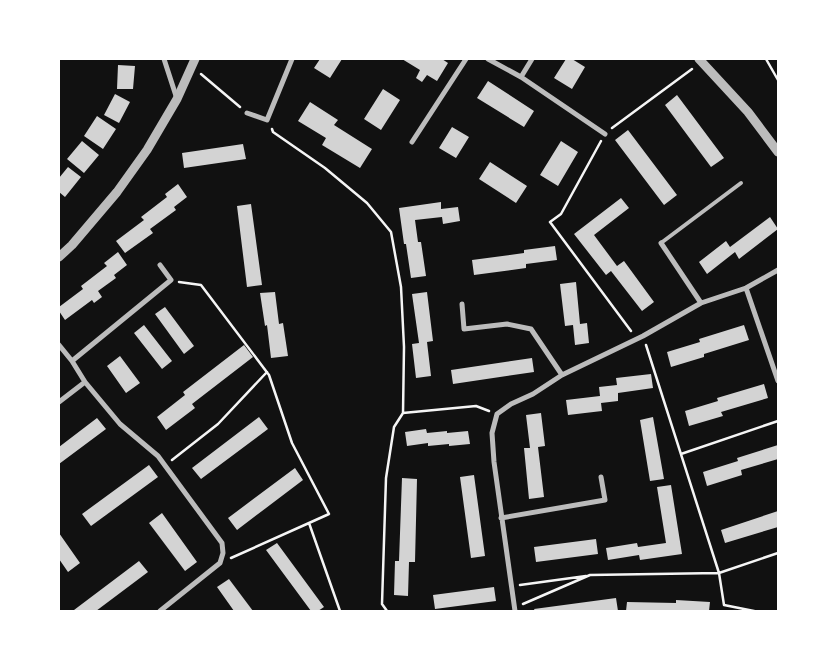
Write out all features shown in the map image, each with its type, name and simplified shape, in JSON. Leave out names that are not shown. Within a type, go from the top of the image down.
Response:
[{"type":"street","points":[[164,59],[177,99]]},
{"type":"street","points":[[59,257],[72,245],[117,192],[147,150],[177,99],[195,59]]},
{"type":"street","points":[[247,113],[267,120],[292,59]]},
{"type":"street","points":[[412,142],[466,59]]},
{"type":"street","points":[[488,59],[521,77],[605,134]]},
{"type":"street","points":[[521,77],[532,59]]},
{"type":"street","points":[[700,60],[748,112],[778,152]]},
{"type":"street","points":[[661,243],[701,303]]},
{"type":"street","points":[[72,361],[170,280],[160,265]]},
{"type":"street","points":[[514,609],[494,462],[492,433],[496,414],[511,404],[533,394],[562,375],[643,336],[701,303],[746,288],[778,270]]},
{"type":"street","points":[[746,288],[778,381]]},
{"type":"street","points":[[462,304],[464,330],[506,324],[531,329],[562,375]]},
{"type":"street","points":[[59,345],[72,361],[84,382],[120,424],[158,456],[222,543],[223,553],[220,563],[160,611]]},
{"type":"street","points":[[59,402],[84,382]]},
{"type":"street","points":[[501,518],[605,500],[601,477]]},
{"type":"lane","points":[[661,243],[741,183]]},
{"type":"path","points":[[766,59],[778,80]]},
{"type":"path","points":[[700,60],[605,134],[561,214],[550,222],[631,331],[643,336],[719,573],[724,605],[754,611]]},
{"type":"path","points":[[201,74],[247,113]]},
{"type":"path","points":[[267,120],[273,132],[325,168],[367,203],[391,232],[401,287],[404,347],[403,413],[394,427],[386,478],[382,604],[387,611]]},
{"type":"path","points":[[170,280],[201,285],[267,372],[292,443],[329,514],[220,563]]},
{"type":"path","points":[[165,465],[218,424],[267,372]]},
{"type":"path","points":[[403,413],[476,406],[496,414]]},
{"type":"path","points":[[681,454],[778,421]]},
{"type":"path","points":[[310,523],[340,611]]},
{"type":"path","points":[[511,586],[590,575],[719,573],[778,554]]},
{"type":"path","points":[[514,609],[590,575]]},
{"type":"building","points":[[320,59],[342,59],[330,78],[314,68]]},
{"type":"building","points":[[402,59],[442,59],[448,63],[437,81],[427,75],[422,82],[416,78],[420,70]]},
{"type":"building","points":[[566,59],[572,59],[585,67],[572,89],[554,78]]},
{"type":"building","points":[[118,65],[135,66],[133,89],[117,89]]},
{"type":"building","points":[[488,81],[534,111],[524,127],[477,98]]},
{"type":"building","points":[[383,89],[400,100],[381,130],[364,119]]},
{"type":"building","points":[[115,94],[130,102],[119,123],[104,115]]},
{"type":"building","points":[[677,95],[724,158],[711,167],[665,105]]},
{"type":"building","points":[[310,102],[338,120],[334,125],[372,149],[360,168],[322,145],[326,138],[298,121]]},
{"type":"building","points":[[97,116],[116,129],[103,149],[84,136]]},
{"type":"building","points":[[452,127],[469,137],[456,158],[439,148]]},
{"type":"building","points":[[628,130],[677,195],[664,205],[615,140]]},
{"type":"building","points":[[82,141],[99,155],[84,173],[67,159]]},
{"type":"building","points":[[561,141],[578,152],[558,186],[540,175]]},
{"type":"building","points":[[243,144],[246,159],[184,168],[182,153]]},
{"type":"building","points":[[490,162],[527,186],[516,203],[479,179]]},
{"type":"building","points":[[68,167],[81,177],[65,197],[59,192],[59,178]]},
{"type":"building","points":[[178,184],[187,197],[174,207],[176,210],[150,229],[153,233],[125,253],[116,241],[144,220],[141,217],[167,197],[165,194]]},
{"type":"building","points":[[621,198],[629,208],[594,235],[617,266],[624,261],[654,302],[642,311],[611,271],[606,275],[574,234]]},
{"type":"building","points":[[441,202],[441,209],[458,207],[460,221],[443,224],[442,217],[415,220],[418,242],[421,242],[426,276],[411,278],[399,208]]},
{"type":"building","points":[[251,204],[262,285],[247,287],[237,206]]},
{"type":"building","points":[[770,217],[778,229],[739,259],[735,252],[707,274],[699,262],[726,241],[730,247]]},
{"type":"building","points":[[555,246],[557,260],[526,264],[526,268],[474,275],[472,260],[524,253],[524,250]]},
{"type":"building","points":[[118,252],[127,265],[114,275],[116,278],[98,291],[102,297],[94,303],[92,300],[65,320],[59,311],[59,307],[83,289],[81,286],[107,266],[104,263]]},
{"type":"building","points":[[576,282],[580,324],[587,323],[589,343],[575,345],[573,325],[565,326],[560,284]]},
{"type":"building","points":[[275,292],[279,324],[283,323],[288,356],[271,358],[267,325],[265,326],[260,293]]},
{"type":"building","points":[[427,292],[433,341],[427,342],[431,376],[416,378],[412,344],[419,343],[412,294]]},
{"type":"building","points":[[165,307],[194,346],[184,354],[155,314]]},
{"type":"building","points":[[144,325],[172,361],[162,369],[134,333]]},
{"type":"building","points":[[744,325],[749,340],[671,367],[667,352],[700,342],[699,339]]},
{"type":"building","points":[[244,345],[253,357],[192,404],[195,408],[166,430],[157,417],[185,395],[183,392]]},
{"type":"building","points":[[120,356],[140,383],[126,393],[107,366]]},
{"type":"building","points":[[532,358],[534,372],[453,384],[451,370]]},
{"type":"building","points":[[651,374],[653,388],[618,393],[618,401],[601,403],[602,411],[568,415],[566,400],[600,396],[599,387],[617,385],[616,378]]},
{"type":"building","points":[[764,384],[768,398],[721,412],[723,416],[689,426],[685,411],[718,401],[717,398]]},
{"type":"building","points":[[541,413],[545,446],[538,447],[544,497],[529,499],[524,448],[530,448],[526,415]]},
{"type":"building","points":[[259,417],[268,429],[201,479],[192,468]]},
{"type":"building","points":[[653,417],[664,479],[650,481],[640,420]]},
{"type":"building","points":[[97,418],[106,429],[59,464],[59,447]]},
{"type":"building","points":[[426,429],[427,433],[468,431],[470,444],[428,446],[428,443],[407,446],[405,432]]},
{"type":"building","points":[[778,445],[778,459],[741,470],[742,475],[707,486],[703,472],[738,461],[737,458]]},
{"type":"building","points":[[149,465],[158,477],[91,526],[82,514]]},
{"type":"building","points":[[295,468],[303,480],[237,530],[228,518]]},
{"type":"building","points":[[474,475],[485,556],[471,558],[460,477]]},
{"type":"building","points":[[402,478],[417,479],[415,562],[409,562],[408,596],[394,595],[395,561],[399,561]]},
{"type":"building","points":[[671,485],[682,554],[640,560],[639,555],[608,560],[606,548],[637,543],[638,547],[666,543],[657,487]]},
{"type":"building","points":[[778,511],[778,527],[725,543],[721,530]]},
{"type":"building","points":[[162,513],[197,562],[185,571],[149,523]]},
{"type":"building","points":[[59,533],[80,563],[68,572],[59,559]]},
{"type":"building","points":[[596,539],[598,554],[536,562],[534,547]]},
{"type":"building","points":[[277,543],[324,607],[318,611],[311,611],[266,550]]},
{"type":"building","points":[[139,561],[148,572],[96,611],[74,610]]},
{"type":"building","points":[[229,579],[253,611],[234,611],[217,587]]},
{"type":"building","points":[[494,587],[496,601],[435,609],[433,595]]},
{"type":"building","points":[[616,598],[618,611],[535,611],[534,609]]},
{"type":"building","points":[[676,600],[710,602],[709,611],[626,611],[627,602],[676,603]]}]
